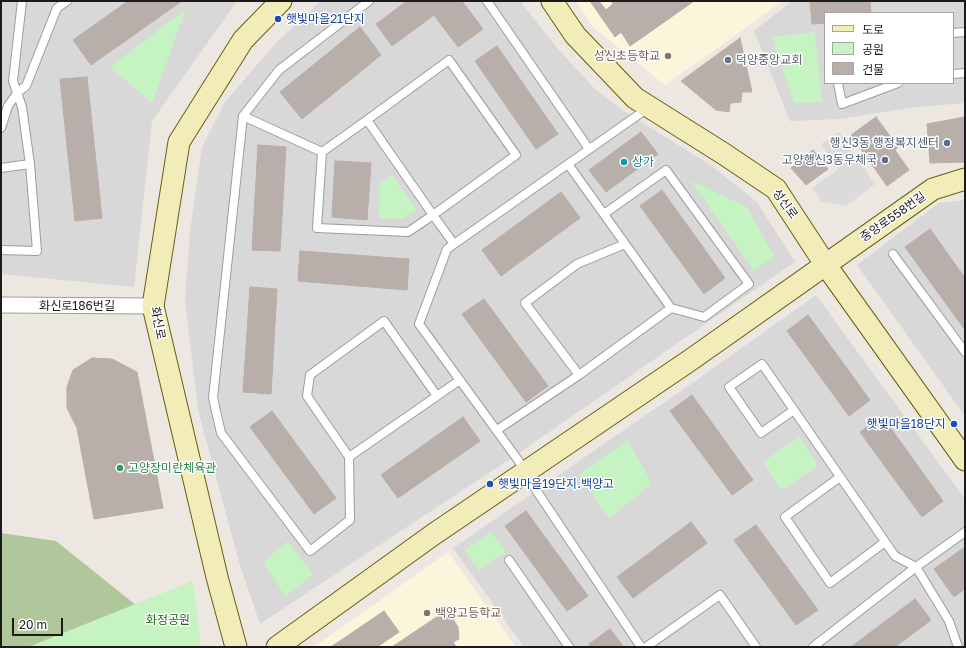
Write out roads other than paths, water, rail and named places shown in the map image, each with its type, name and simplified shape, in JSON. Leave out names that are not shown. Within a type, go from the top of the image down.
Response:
[{"type":"street","name":"화신로","points":[[236,647],[216,577],[153,306],[179,142],[243,40],[281,1]]},
{"type":"street","name":"성신로","points":[[552,1],[575,35],[635,98],[724,154],[776,189],[825,264],[965,460]]},
{"type":"street","name":"중앙로558번길","points":[[277,647],[434,534],[689,361],[933,189],[965,179]]},
{"type":"street","name":"화신로186번길","points":[[1,305],[153,306]]},
{"type":"lane","points":[[1,250],[37,251],[30,164],[22,107],[13,81],[22,1]]},
{"type":"lane","points":[[1,128],[8,106],[18,92],[26,86],[57,8],[68,1]]},
{"type":"lane","points":[[369,1],[279,70],[242,116],[213,398],[221,433],[310,551],[350,520],[349,457],[307,396],[310,375],[384,321],[437,396]]},
{"type":"lane","points":[[487,1],[590,149]]},
{"type":"lane","points":[[954,33],[965,32]]},
{"type":"lane","points":[[449,60],[516,155],[408,232],[317,228],[322,152],[449,60]]},
{"type":"lane","points":[[954,74],[965,73]]},
{"type":"lane","points":[[838,84],[842,104],[895,84]]},
{"type":"lane","points":[[640,647],[536,490],[526,472],[419,324],[447,249],[650,107]]},
{"type":"lane","points":[[242,116],[322,152]]},
{"type":"lane","points":[[367,120],[454,244]]},
{"type":"lane","points":[[1,168],[30,164]]},
{"type":"lane","points":[[568,164],[671,308],[704,317],[748,284],[666,170],[604,214]]},
{"type":"lane","points":[[579,375],[525,303],[577,264],[625,244]]},
{"type":"lane","points":[[893,254],[965,352]]},
{"type":"lane","points":[[497,430],[579,375],[671,308]]},
{"type":"lane","points":[[794,410],[761,433],[729,387],[762,364],[794,410],[885,542],[895,556],[916,568],[949,621],[958,647]]},
{"type":"lane","points":[[349,457],[460,380]]},
{"type":"lane","points":[[840,477],[784,517],[830,583],[885,542]]},
{"type":"lane","points":[[813,647],[965,532]]},
{"type":"lane","points":[[509,560],[569,647]]},
{"type":"lane","points":[[646,647],[720,595],[756,647]]},
{"type":"place","name":"햇빛마을21단지","points":[[278,19]]},
{"type":"place","name":"성신초등학교","points":[[668,56]]},
{"type":"place","name":"덕양중앙교회","points":[[728,60]]},
{"type":"place","name":"행신3동 행정복지센터","points":[[947,143]]},
{"type":"place","name":"고양행신3동우체국","points":[[885,160]]},
{"type":"place","name":"상가","points":[[624,162]]},
{"type":"place","name":"햇빛마을18단지","points":[[954,424]]},
{"type":"place","name":"고양장미란체육관","points":[[120,468]]},
{"type":"place","name":"햇빛마을19단지.백양고","points":[[490,484]]},
{"type":"place","name":"백양고등학교","points":[[427,613]]},
{"type":"park label","name":"화정공원","points":[[168,620]]}]
